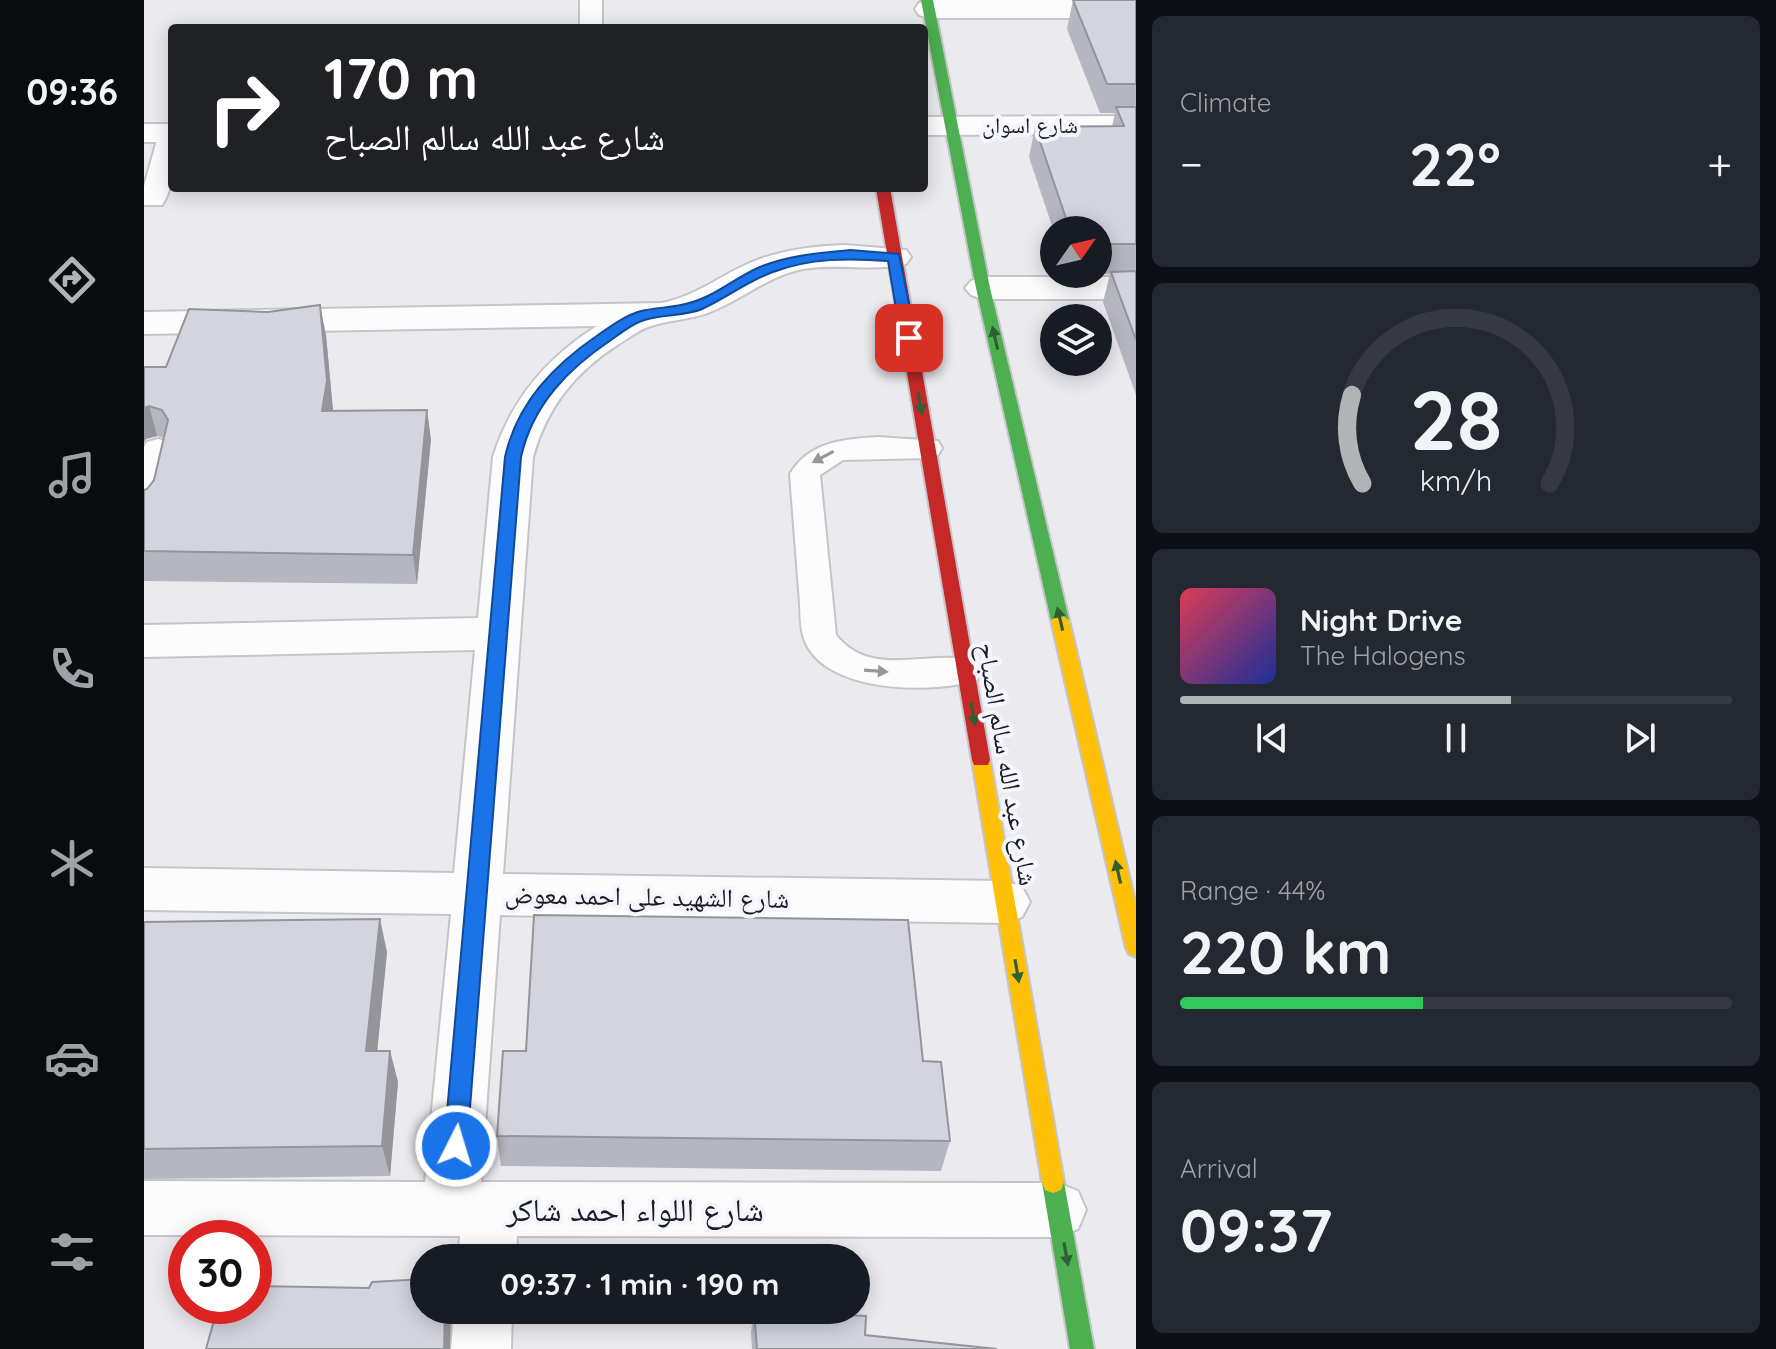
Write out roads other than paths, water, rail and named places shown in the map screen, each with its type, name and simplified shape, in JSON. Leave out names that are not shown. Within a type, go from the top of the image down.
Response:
[{"type":"street","points":[[1136,9],[928,4],[938,126],[983,288],[1136,948]]},
{"type":"street","name":"شارع اسوان","points":[[938,126],[1136,125]]},
{"type":"street","points":[[144,133],[168,133]]},
{"type":"street","name":"شارع عبد الله سالم الصباح","points":[[884,192],[1082,1349]]},
{"type":"street","points":[[144,323],[643,315],[695,307],[750,277],[786,263],[838,254],[894,257]]},
{"type":"street","points":[[983,288],[1136,288]]},
{"type":"street","points":[[476,1225],[477,894],[513,457],[518,435],[528,414],[557,374],[596,342],[643,315]]},
{"type":"street","points":[[144,641],[498,634]]},
{"type":"street","name":"شارع الشهيد على احمد معوض","points":[[144,889],[1005,902]]},
{"type":"street","name":"شارع اللواء احمد شاكر","points":[[151,1218],[476,1225],[1058,1210]]},
{"type":"street","points":[[481,1349],[482,1324]]},
{"type":"lane","points":[[591,0],[591,24]]},
{"type":"lane","points":[[153,200],[168,147]]},
{"type":"lane","points":[[927,448],[836,451],[815,459],[809,466],[805,474],[820,638],[835,658],[861,670],[965,671]]},
{"type":"lane","points":[[144,508],[158,449]]}]
